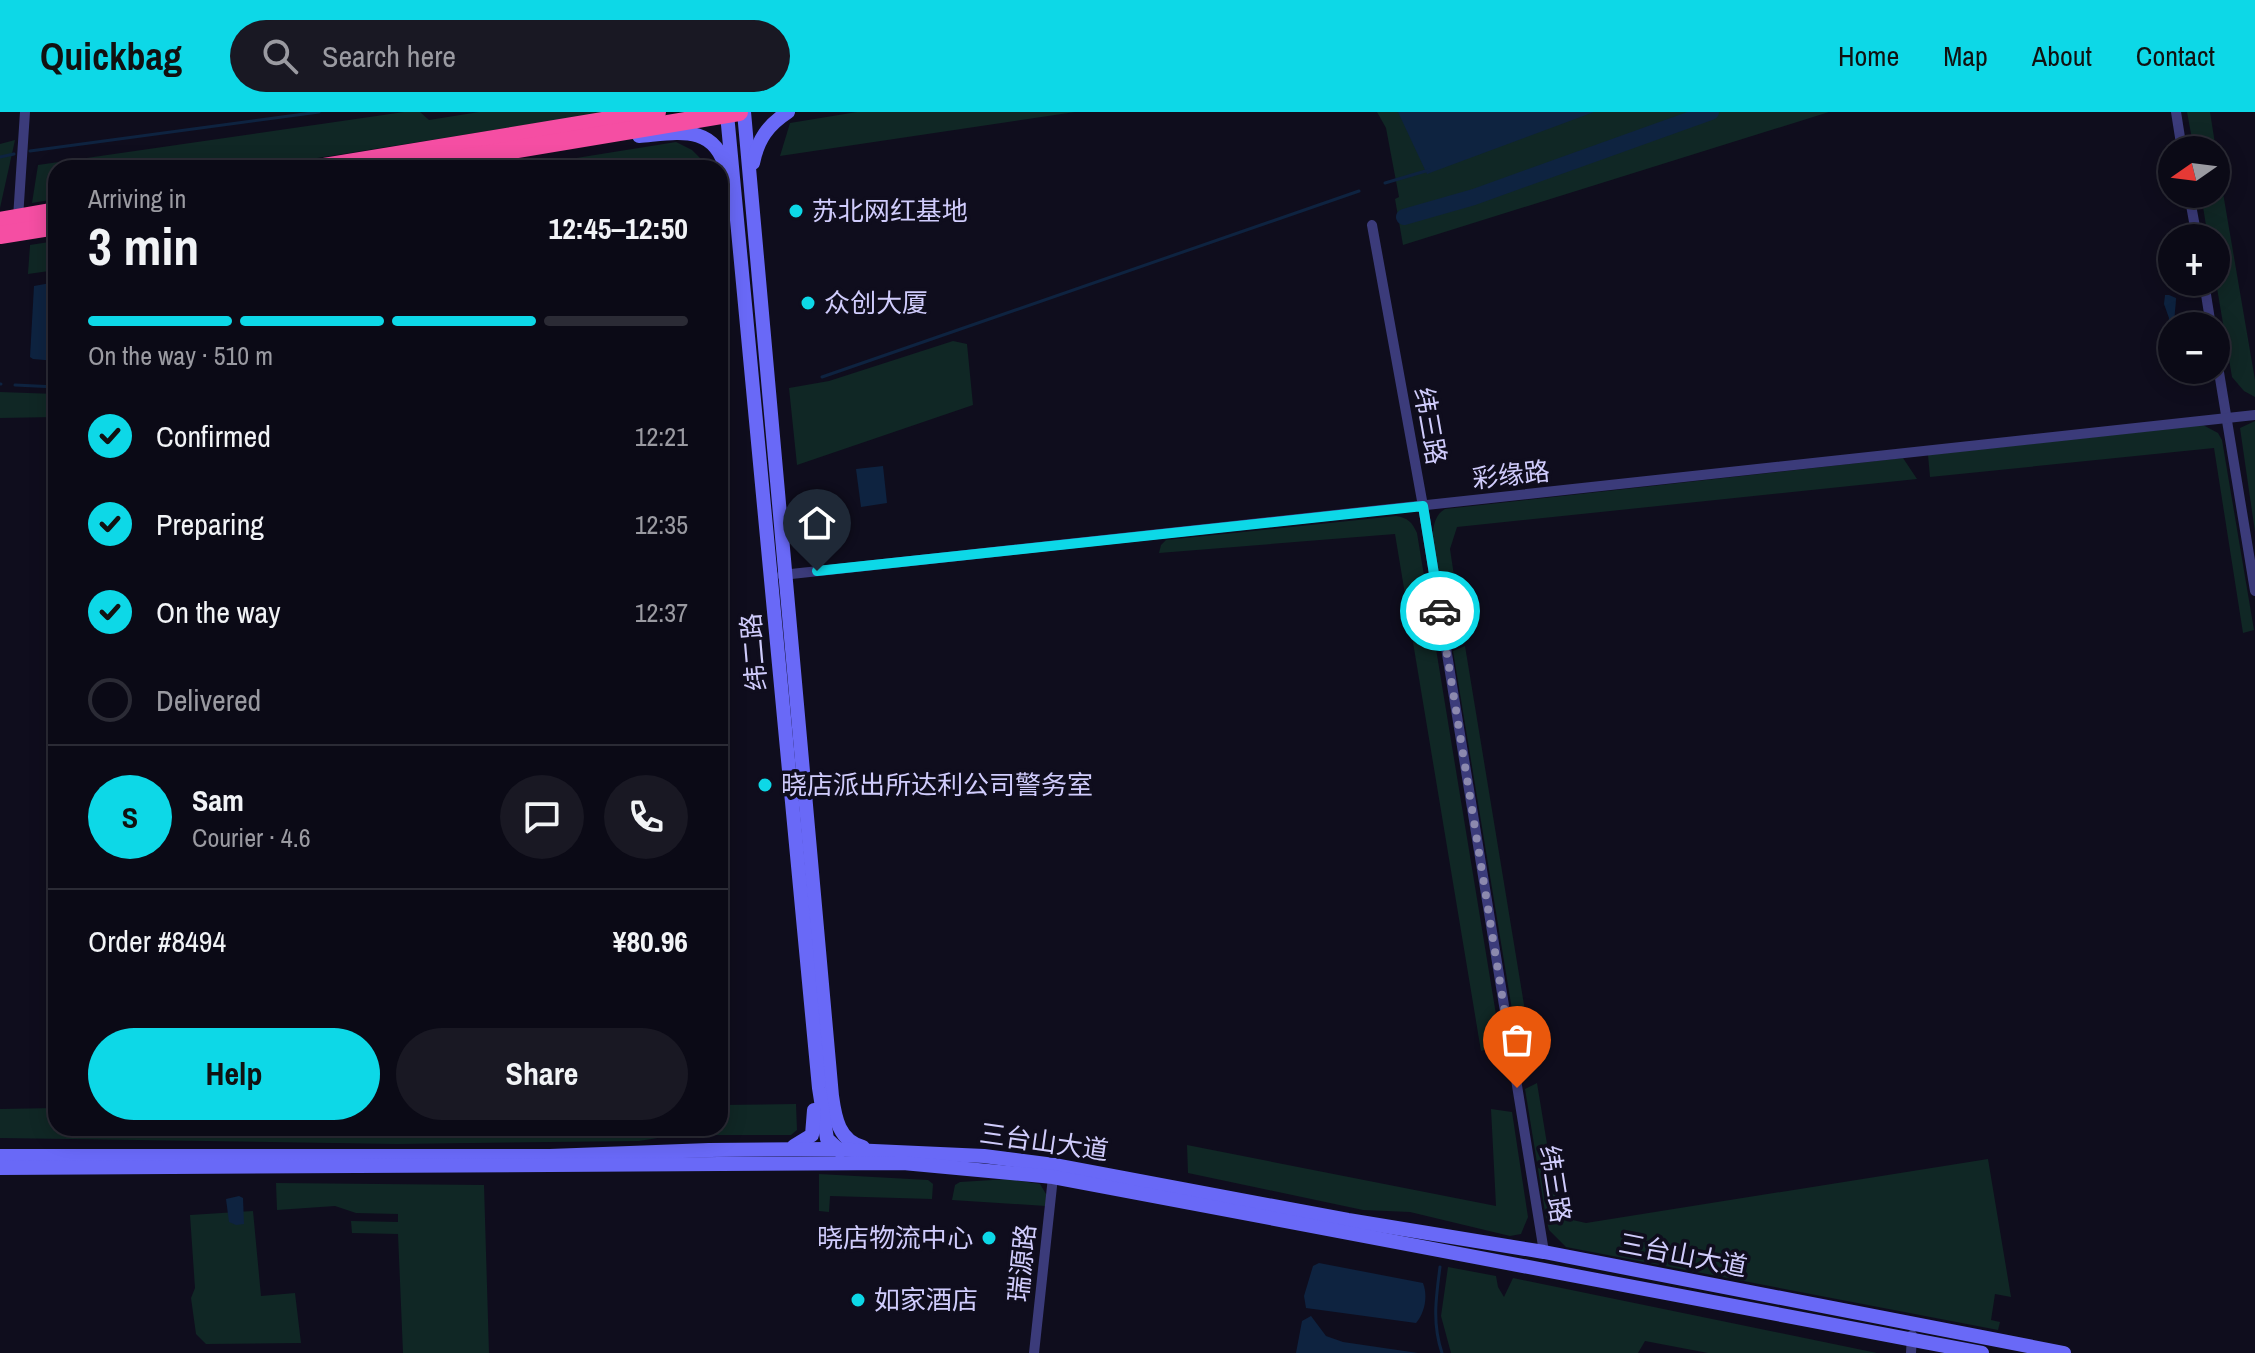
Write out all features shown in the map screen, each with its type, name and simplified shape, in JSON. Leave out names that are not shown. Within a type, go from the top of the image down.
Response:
[{"type":"highway","points":[[366,160],[657,112]]},
{"type":"highway","points":[[452,160],[737,113]]},
{"type":"highway","points":[[9,219],[48,212]]},
{"type":"highway","points":[[0,235],[48,227]]},
{"type":"main road","points":[[754,231],[753,163],[756,149],[767,128],[788,112]]},
{"type":"main road","name":"纬二路","points":[[737,113],[754,231],[823,1122],[827,1139],[839,1149]]},
{"type":"main road","name":"纬二路","points":[[737,113],[737,213],[779,576],[835,1115],[840,1131],[850,1140],[856,1145],[875,1150]]},
{"type":"main road","points":[[543,145],[693,133],[712,142],[723,160]]},
{"type":"main road","points":[[728,178],[737,213]]},
{"type":"main road","points":[[783,1149],[809,1140],[814,1130],[808,1041],[812,1006]]},
{"type":"main road","name":"三台山大道","points":[[0,1156],[550,1156],[783,1149],[984,1156],[1054,1165],[1348,1220],[1544,1252],[1912,1339],[2064,1353]]},
{"type":"main road","points":[[839,1149],[866,1163]]},
{"type":"main road","name":"三台山大道","points":[[0,1168],[931,1165],[1053,1177],[1982,1353]]},
{"type":"street","points":[[9,219],[25,112]]},
{"type":"street","points":[[2176,112],[2180,136]]},
{"type":"street","name":"纬三路","points":[[1372,225],[1423,506],[1544,1252]]},
{"type":"street","points":[[2221,384],[2255,591]]},
{"type":"street","name":"彩缘路","points":[[779,576],[2255,415]]},
{"type":"street","name":"瑞源路","points":[[1034,1353],[1053,1177]]},
{"type":"green space","points":[[404,112],[420,112],[429,120],[479,112],[608,112],[305,160],[73,160]]},
{"type":"green space","points":[[857,112],[1075,112],[780,156],[790,123]]},
{"type":"green space","points":[[1377,112],[1829,112],[1403,245],[1395,199],[1399,197],[1386,128]]},
{"type":"green space","points":[[2187,112],[2210,112],[2214,136],[2191,136]]},
{"type":"green space","points":[[15,140],[0,208],[0,144]]},
{"type":"green space","points":[[676,142],[692,150],[702,160],[564,160]]},
{"type":"green space","points":[[48,164],[48,200],[32,203],[38,165]]},
{"type":"green space","points":[[2203,208],[2226,208],[2228,224],[2206,224]]},
{"type":"green space","points":[[2230,234],[2255,380],[2255,397],[2244,391],[2232,377],[2230,312],[2221,312],[2218,296],[2230,296]]},
{"type":"green space","points":[[48,242],[48,271],[28,274],[30,245]]},
{"type":"green space","points":[[953,341],[967,344],[973,405],[797,465],[789,388],[829,381]]},
{"type":"green space","points":[[0,392],[48,394],[48,417],[0,418]]},
{"type":"green space","points":[[2255,421],[2255,532],[2240,428]]},
{"type":"green space","points":[[2203,425],[2218,433],[2222,440],[2254,630],[2243,633],[2214,448],[1930,477],[1928,455]]},
{"type":"green space","points":[[1903,458],[1917,479],[1457,527],[1450,549],[1458,602],[1443,599],[1433,537],[1434,525],[1445,509]]},
{"type":"green space","points":[[1396,516],[1409,521],[1417,533],[1501,1045],[1481,1051],[1395,534],[1159,553],[1166,540]]},
{"type":"green space","points":[[1465,646],[1529,1035],[1516,1034],[1453,651]]},
{"type":"green space","points":[[1537,1083],[1559,1217],[1586,1223],[1988,1159],[2011,1297],[1995,1294],[1991,1320],[2000,1322],[1998,1330],[1566,1247],[1549,1230],[1546,1218],[1525,1089]]},
{"type":"green space","points":[[796,1104],[797,1130],[791,1135],[728,1135],[728,1105]]},
{"type":"green space","points":[[48,1108],[48,1136],[670,1136],[639,1141],[397,1144],[0,1138],[0,1109]]},
{"type":"green space","points":[[1491,1109],[1512,1112],[1528,1217],[1521,1234],[1510,1236],[1410,1212],[1363,1210],[1188,1173],[1187,1145],[1496,1206]]},
{"type":"green space","points":[[819,1174],[928,1180],[933,1184],[932,1199],[830,1196],[829,1212],[819,1211]]},
{"type":"green space","points":[[1009,1179],[1040,1184],[1046,1194],[1046,1206],[952,1200],[955,1185],[960,1182]]},
{"type":"green space","points":[[276,1183],[484,1185],[489,1353],[403,1353],[398,1234],[352,1233],[351,1221],[398,1222],[398,1214],[356,1213],[335,1206],[277,1210]]},
{"type":"green space","points":[[253,1211],[261,1296],[295,1293],[301,1343],[206,1344],[196,1334],[191,1298],[195,1288],[190,1215]]},
{"type":"green space","points":[[1448,1267],[1496,1276],[1504,1297],[1513,1278],[1877,1353],[1708,1353],[1645,1341],[1638,1353],[1451,1353],[1441,1316]]},
{"type":"water","points":[[1398,112],[1594,112],[1427,174]]},
{"type":"water","points":[[48,283],[48,360],[30,357],[34,286]]},
{"type":"water","points":[[2165,296],[2176,298],[2175,312],[2167,312]]},
{"type":"water","points":[[883,466],[887,503],[861,507],[856,469]]},
{"type":"water","points":[[243,1198],[244,1224],[236,1225],[229,1222],[226,1199]]},
{"type":"water","points":[[1319,1263],[1423,1283],[1425,1304],[1422,1314],[1416,1323],[1306,1308],[1304,1296],[1313,1266]]},
{"type":"water","points":[[1311,1316],[1326,1336],[1343,1342],[1418,1353],[1296,1353],[1302,1321]]},
{"type":"waterway","points":[[30,151],[319,112]]},
{"type":"waterway","points":[[1404,217],[1474,197],[1711,112]]},
{"type":"waterway","points":[[0,157],[14,154]]},
{"type":"waterway","points":[[1385,183],[1429,170]]},
{"type":"waterway","points":[[822,377],[1359,191]]},
{"type":"waterway","points":[[15,385],[48,387]]},
{"type":"waterway","points":[[1440,1267],[1436,1321],[1442,1353]]},
{"type":"way so far","points":[[1440,611],[1517,1088]]},
{"type":"place","name":"苏北网红基地","points":[[796,211]]},
{"type":"place","name":"众创大厦","points":[[808,303]]},
{"type":"place","name":"晓店派出所达利公司警务室","points":[[765,785]]},
{"type":"place","name":"晓店物流中心","points":[[989,1238]]},
{"type":"place","name":"如家酒店","points":[[858,1300]]},
{"type":"route","points":[[817,571],[1423,506],[1440,611]]}]
